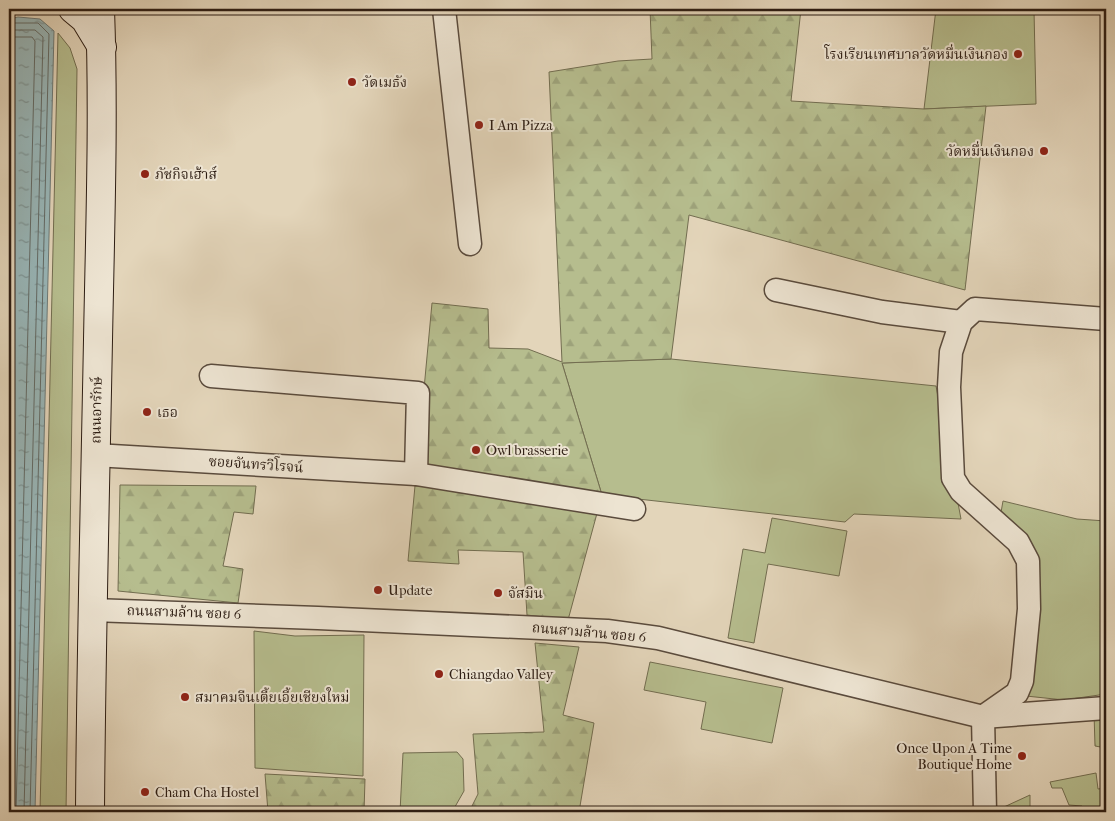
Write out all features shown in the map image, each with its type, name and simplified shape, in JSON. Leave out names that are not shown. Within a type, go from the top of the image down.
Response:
[{"type":"main road","points":[[73,9],[85,19],[102,48]]},
{"type":"main road","name":"ถนนอารักษ์","points":[[90,812],[92,610],[100,238],[102,48],[100,9]]},
{"type":"street","points":[[444,9],[470,244]]},
{"type":"street","points":[[776,290],[882,312],[961,322]]},
{"type":"street","points":[[984,812],[983,717],[1017,693],[1022,681],[1029,609],[1028,561],[1018,542],[961,491],[953,478],[949,386],[951,352],[961,322],[975,309],[1106,320]]},
{"type":"street","points":[[211,376],[418,393],[416,474]]},
{"type":"street","name":"ซอยจันทรวิโรจน์","points":[[96,455],[416,474],[634,508]]},
{"type":"street","name":"ถนนสามล้าน ซอย 6","points":[[92,610],[606,630],[658,638],[983,717],[1106,708]]},
{"type":"green space","points":[[650,9],[801,9],[791,101],[924,109],[986,106],[965,290],[689,215],[671,359],[562,363],[602,495],[568,620],[527,615],[523,552],[458,550],[459,564],[408,561],[432,303],[488,309],[489,348],[528,349],[562,362],[549,72],[618,61],[652,59]]},
{"type":"green space","name":"โรงเรียนเทศบาลวัดหมื่นเงินกอง","points":[[936,9],[1046,9],[1034,10],[1036,104],[924,109]]},
{"type":"green space","points":[[58,33],[70,48],[77,69],[66,812],[40,812]]},
{"type":"green space","points":[[671,359],[936,386],[961,519],[854,514],[845,522],[602,495],[562,363]]},
{"type":"green space","points":[[120,485],[256,486],[253,514],[234,512],[223,566],[243,569],[238,603],[118,591]]},
{"type":"green space","points":[[1003,501],[1077,519],[1106,521],[1106,694],[1064,700],[1026,696],[1035,586],[1000,518]]},
{"type":"green space","points":[[772,518],[847,531],[839,576],[768,564],[754,643],[728,638],[743,549],[765,553]]},
{"type":"green space","points":[[254,631],[295,636],[364,635],[363,776],[255,768]]},
{"type":"green space","points":[[535,643],[579,647],[563,715],[594,723],[579,812],[469,812],[478,794],[473,734],[544,732]]},
{"type":"green space","points":[[650,662],[783,688],[772,743],[701,729],[706,702],[644,690]]},
{"type":"green space","points":[[1106,711],[1106,748],[1095,746],[1094,713]]},
{"type":"green space","points":[[457,752],[463,759],[464,791],[452,812],[400,812],[403,753]]},
{"type":"green space","points":[[1096,773],[1098,789],[1106,788],[1105,812],[1083,812],[1082,806],[1069,805],[1062,788],[1052,788],[1050,782]]},
{"type":"green space","points":[[265,774],[365,779],[364,812],[268,812]]},
{"type":"green space","points":[[1030,795],[1030,812],[1004,812],[1004,807]]},
{"type":"water","points":[[18,17],[40,19],[54,31],[35,812],[9,812],[9,19]]},
{"type":"place","name":"โรงเรียนเทศบาลวัดหมื่นเงินกอง","points":[[1018,54]]},
{"type":"place","name":"วัดเมธัง","points":[[352,82]]},
{"type":"place","name":"I Am Pizza","points":[[479,125]]},
{"type":"place","name":"วัดหมื่นเงินกอง","points":[[1044,151]]},
{"type":"place","name":"ภัชกิจเฮ้าส์","points":[[145,174]]},
{"type":"place","name":"เธอ","points":[[147,412]]},
{"type":"place","name":"Owl brasserie","points":[[476,450]]},
{"type":"place","name":"Update","points":[[378,590]]},
{"type":"place","name":"จัสมิน","points":[[498,593]]},
{"type":"place","name":"Chiangdao Valley","points":[[439,674]]},
{"type":"place","name":"สมาคมจีนเตี้ยเอี้ยเชียงใหม่","points":[[185,697]]},
{"type":"place","name":"Once Upon A Time Boutique Home","points":[[1022,756]]},
{"type":"place","name":"Cham Cha Hostel","points":[[145,792]]}]
